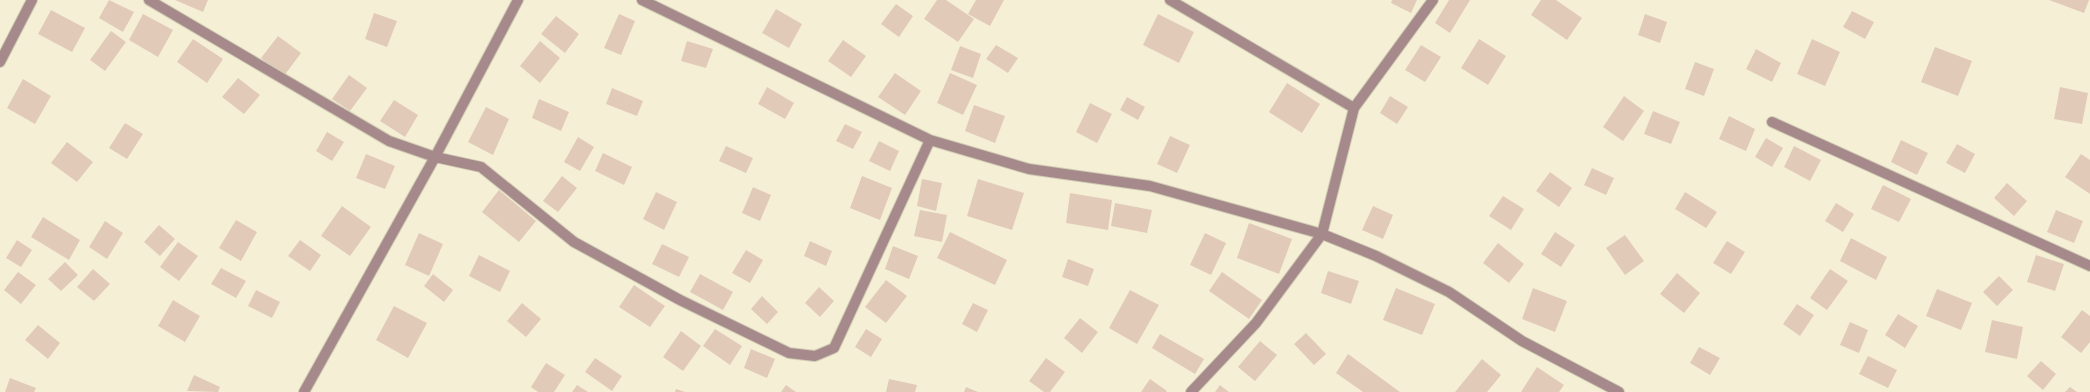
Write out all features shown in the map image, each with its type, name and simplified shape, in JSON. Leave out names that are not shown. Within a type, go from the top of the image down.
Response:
[{"type":"street","points":[[0,62],[32,0]]},
{"type":"street","points":[[149,0],[390,141],[435,157],[481,167],[574,242],[680,300],[790,353],[815,356],[834,348],[930,140]]},
{"type":"street","points":[[304,392],[435,157],[518,0]]},
{"type":"street","points":[[642,0],[930,140],[1029,169],[1150,186],[1322,234],[1376,256],[1449,292],[1522,341],[1619,392]]},
{"type":"street","points":[[1170,0],[1354,108]]},
{"type":"street","points":[[1191,392],[1256,322],[1322,234],[1354,108],[1433,0]]},
{"type":"street","points":[[1772,122],[2090,266]]},
{"type":"building","points":[[109,0],[134,12],[123,32],[99,18]]},
{"type":"building","points":[[175,0],[208,0],[203,12]]},
{"type":"building","points":[[937,0],[946,0],[974,19],[958,42],[924,19]]},
{"type":"building","points":[[976,0],[1004,0],[990,26],[968,14]]},
{"type":"building","points":[[1392,0],[1417,0],[1411,13],[1391,3]]},
{"type":"building","points":[[1449,0],[1470,0],[1450,33],[1435,23]]},
{"type":"building","points":[[1541,0],[1556,0],[1582,18],[1567,40],[1531,15]]},
{"type":"building","points":[[2049,0],[2089,0],[2084,13]]},
{"type":"building","points":[[896,4],[913,16],[899,37],[881,24]]},
{"type":"building","points":[[776,9],[802,24],[789,48],[762,33]]},
{"type":"building","points":[[51,10],[85,28],[72,52],[38,34]]},
{"type":"building","points":[[1852,11],[1874,22],[1865,39],[1843,27]]},
{"type":"building","points":[[374,13],[397,21],[387,47],[365,39]]},
{"type":"building","points":[[143,14],[173,30],[158,57],[129,40]]},
{"type":"building","points":[[619,14],[635,21],[621,55],[604,48]]},
{"type":"building","points":[[1158,14],[1194,32],[1179,63],[1143,45]]},
{"type":"building","points":[[1645,14],[1667,22],[1660,43],[1638,35]]},
{"type":"building","points":[[556,16],[579,34],[565,53],[541,34]]},
{"type":"building","points":[[111,31],[126,42],[105,71],[90,60]]},
{"type":"building","points":[[278,36],[301,53],[284,76],[261,58]]},
{"type":"building","points":[[193,39],[223,59],[207,83],[177,62]]},
{"type":"building","points":[[1479,39],[1506,56],[1488,85],[1461,68]]},
{"type":"building","points":[[1812,39],[1840,52],[1825,86],[1797,74]]},
{"type":"building","points":[[843,40],[866,56],[851,77],[828,61]]},
{"type":"building","points":[[540,41],[560,58],[540,83],[520,66]]},
{"type":"building","points":[[687,41],[713,49],[706,68],[681,61]]},
{"type":"building","points":[[996,45],[1018,58],[1008,73],[986,59]]},
{"type":"building","points":[[1421,45],[1441,57],[1425,82],[1405,70]]},
{"type":"building","points":[[960,46],[981,54],[973,78],[951,70]]},
{"type":"building","points":[[1935,47],[1972,61],[1958,96],[1921,82]]},
{"type":"building","points":[[1756,49],[1781,63],[1772,82],[1746,69]]},
{"type":"building","points":[[1695,62],[1714,69],[1704,96],[1685,89]]},
{"type":"building","points":[[895,73],[921,91],[905,115],[878,97]]},
{"type":"building","points":[[950,73],[977,85],[963,115],[937,103]]},
{"type":"building","points":[[349,75],[367,88],[350,111],[332,99]]},
{"type":"building","points":[[238,78],[260,95],[244,114],[222,97]]},
{"type":"building","points":[[23,79],[51,96],[35,124],[7,108]]},
{"type":"building","points":[[1287,83],[1320,104],[1302,133],[1269,112]]},
{"type":"building","points":[[767,87],[794,103],[785,119],[758,104]]},
{"type":"building","points":[[2060,87],[2088,93],[2082,124],[2054,119]]},
{"type":"building","points":[[612,88],[643,101],[637,116],[606,104]]},
{"type":"building","points":[[1390,96],[1408,107],[1397,124],[1380,113]]},
{"type":"building","points":[[1624,96],[1644,111],[1623,141],[1603,127]]},
{"type":"building","points":[[1127,97],[1145,107],[1138,120],[1120,110]]},
{"type":"building","points":[[539,99],[569,112],[561,131],[532,118]]},
{"type":"building","points":[[394,100],[418,115],[405,137],[380,121]]},
{"type":"building","points":[[1090,103],[1112,114],[1097,143],[1076,132]]},
{"type":"building","points":[[974,105],[1005,116],[995,143],[965,131]]},
{"type":"building","points":[[486,107],[509,119],[493,155],[468,142]]},
{"type":"building","points":[[1653,111],[1680,122],[1671,144],[1644,134]]},
{"type":"building","points":[[1729,116],[1755,129],[1746,151],[1719,139]]},
{"type":"building","points":[[125,123],[143,134],[127,159],[109,148]]},
{"type":"building","points":[[845,124],[862,132],[853,149],[836,141]]},
{"type":"building","points":[[327,132],[344,142],[332,161],[316,151]]},
{"type":"building","points":[[1170,136],[1190,145],[1177,173],[1157,164]]},
{"type":"building","points":[[578,137],[594,147],[580,171],[564,162]]},
{"type":"building","points":[[1766,138],[1783,148],[1772,167],[1755,157]]},
{"type":"building","points":[[1901,140],[1928,153],[1917,175],[1891,162]]},
{"type":"building","points":[[879,141],[899,151],[890,171],[869,161]]},
{"type":"building","points":[[67,142],[93,162],[77,182],[51,163]]},
{"type":"building","points":[[1957,144],[1975,154],[1965,173],[1946,163]]},
{"type":"building","points":[[726,146],[753,158],[746,173],[719,161]]},
{"type":"building","points":[[1794,146],[1821,160],[1810,181],[1784,167]]},
{"type":"building","points":[[603,153],[632,167],[624,185],[595,171]]},
{"type":"building","points":[[366,154],[395,166],[385,189],[356,178]]},
{"type":"building","points":[[2081,154],[2090,160],[2090,194],[2065,177]]},
{"type":"building","points":[[1592,168],[1614,178],[1606,195],[1584,185]]},
{"type":"building","points":[[1550,172],[1572,188],[1559,207],[1536,191]]},
{"type":"building","points":[[562,176],[577,188],[558,212],[543,201]]},
{"type":"building","points":[[862,176],[892,188],[880,220],[850,208]]},
{"type":"building","points":[[922,179],[942,183],[936,211],[917,206]]},
{"type":"building","points":[[978,179],[1024,193],[1012,230],[967,216]]},
{"type":"building","points":[[2007,183],[2027,201],[2014,216],[1994,198]]},
{"type":"building","points":[[1883,185],[1911,199],[1899,222],[1871,209]]},
{"type":"building","points":[[753,187],[771,195],[760,221],[742,213]]},
{"type":"building","points":[[499,190],[536,221],[519,242],[482,212]]},
{"type":"building","points":[[656,192],[677,202],[664,230],[643,219]]},
{"type":"building","points":[[1685,192],[1717,212],[1706,228],[1675,209]]},
{"type":"building","points":[[1070,193],[1112,200],[1108,230],[1066,223]]},
{"type":"building","points":[[1503,196],[1524,209],[1511,230],[1489,216]]},
{"type":"building","points":[[1115,203],[1152,210],[1147,233],[1111,226]]},
{"type":"building","points":[[1836,203],[1854,214],[1843,232],[1825,221]]},
{"type":"building","points":[[342,206],[371,227],[350,256],[321,236]]},
{"type":"building","points":[[1373,206],[1393,215],[1383,239],[1362,230]]},
{"type":"building","points":[[920,210],[947,215],[942,242],[914,236]]},
{"type":"building","points":[[2056,210],[2083,221],[2074,243],[2047,232]]},
{"type":"building","points":[[43,217],[80,240],[69,260],[31,237]]},
{"type":"building","points":[[236,220],[257,232],[241,261],[219,248]]},
{"type":"building","points":[[105,221],[123,233],[107,259],[89,247]]},
{"type":"building","points":[[1249,223],[1292,239],[1279,274],[1237,258]]},
{"type":"building","points":[[159,225],[175,239],[160,256],[144,242]]},
{"type":"building","points":[[950,232],[1007,260],[995,285],[937,258]]},
{"type":"building","points":[[1555,232],[1575,245],[1561,267],[1541,254]]},
{"type":"building","points":[[419,233],[443,244],[429,276],[405,265]]},
{"type":"building","points":[[1205,233],[1226,243],[1211,275],[1190,265]]},
{"type":"building","points":[[1625,235],[1644,261],[1625,275],[1606,248]]},
{"type":"building","points":[[1851,238],[1887,257],[1876,280],[1840,261]]},
{"type":"building","points":[[17,240],[32,250],[21,267],[6,258]]},
{"type":"building","points":[[300,240],[321,255],[310,271],[288,256]]},
{"type":"building","points":[[810,241],[832,251],[826,266],[804,256]]},
{"type":"building","points":[[1727,241],[1745,252],[1731,274],[1713,263]]},
{"type":"building","points":[[178,242],[198,256],[179,281],[160,267]]},
{"type":"building","points":[[1498,243],[1524,264],[1509,283],[1483,263]]},
{"type":"building","points":[[662,244],[689,257],[679,277],[652,264]]},
{"type":"building","points":[[893,246],[918,256],[909,279],[885,269]]},
{"type":"building","points":[[746,250],[763,260],[750,283],[732,273]]},
{"type":"building","points":[[479,255],[510,271],[500,292],[469,276]]},
{"type":"building","points":[[2036,255],[2064,264],[2055,291],[2027,282]]},
{"type":"building","points":[[1068,259],[1094,269],[1088,286],[1062,277]]},
{"type":"building","points":[[65,262],[78,275],[61,291],[48,279]]},
{"type":"building","points":[[221,268],[246,281],[236,298],[211,284]]},
{"type":"building","points":[[93,269],[110,284],[94,301],[77,287]]},
{"type":"building","points":[[1830,269],[1848,281],[1827,310],[1810,298]]},
{"type":"building","points":[[1328,271],[1359,281],[1351,304],[1321,293]]},
{"type":"building","points":[[18,272],[36,285],[21,304],[4,290]]},
{"type":"building","points":[[1222,272],[1262,300],[1249,319],[1209,291]]},
{"type":"building","points":[[1677,273],[1700,293],[1684,313],[1660,294]]},
{"type":"building","points":[[433,274],[453,290],[444,302],[424,286]]},
{"type":"building","points":[[700,274],[733,292],[723,310],[690,292]]},
{"type":"building","points":[[1999,276],[2013,290],[1997,306],[1983,292]]},
{"type":"building","points":[[886,280],[907,296],[886,323],[865,307]]},
{"type":"building","points":[[634,285],[665,306],[650,327],[619,307]]},
{"type":"building","points":[[819,287],[834,301],[820,317],[805,303]]},
{"type":"building","points":[[1396,288],[1435,304],[1422,335],[1383,320]]},
{"type":"building","points":[[1533,288],[1567,301],[1555,332],[1522,319]]},
{"type":"building","points":[[1937,289],[1972,303],[1961,330],[1926,316]]},
{"type":"building","points":[[256,290],[280,302],[272,318],[248,306]]},
{"type":"building","points":[[1130,290],[1159,305],[1137,344],[1109,328]]},
{"type":"building","points":[[762,296],[778,312],[767,324],[751,309]]},
{"type":"building","points":[[173,300],[200,316],[185,342],[158,326]]},
{"type":"building","points":[[522,303],[541,319],[526,337],[507,321]]},
{"type":"building","points":[[973,303],[988,310],[977,332],[962,324]]},
{"type":"building","points":[[1797,304],[1814,315],[1800,336],[1783,324]]},
{"type":"building","points":[[394,306],[427,323],[408,358],[376,340]]},
{"type":"building","points":[[2082,310],[2090,316],[2090,342],[2081,353],[2061,337]]},
{"type":"building","points":[[1898,314],[1918,326],[1905,348],[1885,335]]},
{"type":"building","points":[[1080,318],[1098,332],[1082,353],[1064,338]]},
{"type":"building","points":[[1992,320],[2023,327],[2017,359],[1985,352]]},
{"type":"building","points":[[1850,322],[1868,330],[1859,353],[1840,345]]},
{"type":"building","points":[[38,325],[60,343],[48,359],[25,340]]},
{"type":"building","points":[[715,329],[742,346],[730,365],[703,346]]},
{"type":"building","points":[[866,329],[882,339],[871,357],[855,347]]},
{"type":"building","points":[[681,331],[701,346],[683,371],[663,357]]},
{"type":"building","points":[[1306,333],[1326,354],[1314,365],[1294,344]]},
{"type":"building","points":[[1160,334],[1204,359],[1195,374],[1152,348]]},
{"type":"building","points":[[1260,341],[1277,355],[1255,381],[1238,367]]},
{"type":"building","points":[[1699,347],[1720,358],[1710,375],[1690,363]]},
{"type":"building","points":[[751,349],[775,359],[767,378],[744,368]]},
{"type":"building","points":[[1348,354],[1400,392],[1363,392],[1336,373]]},
{"type":"building","points":[[1868,356],[1897,370],[1888,388],[1859,374]]},
{"type":"building","points":[[595,358],[622,376],[612,391],[585,372]]},
{"type":"building","points":[[1046,358],[1065,372],[1050,392],[1044,392],[1029,381]]},
{"type":"building","points":[[1482,359],[1501,375],[1487,392],[1455,392]]},
{"type":"building","points":[[2041,361],[2056,374],[2043,390],[2027,376]]},
{"type":"building","points":[[546,363],[565,375],[554,392],[538,392],[531,387]]},
{"type":"building","points":[[1537,367],[1564,385],[1559,392],[1521,392]]},
{"type":"building","points":[[194,375],[220,387],[218,392],[187,391]]},
{"type":"building","points":[[10,378],[36,388],[34,392],[5,392]]},
{"type":"building","points":[[889,379],[917,385],[915,392],[886,392]]},
{"type":"building","points":[[1150,379],[1167,391],[1141,392]]},
{"type":"building","points":[[577,385],[588,392],[572,392]]},
{"type":"building","points":[[786,385],[796,392],[781,392]]},
{"type":"building","points":[[1220,385],[1229,392],[1215,392]]},
{"type":"building","points":[[966,387],[978,392],[964,392]]},
{"type":"building","points":[[2070,387],[2077,392],[2065,392]]},
{"type":"building","points":[[676,389],[685,392],[675,392]]}]
